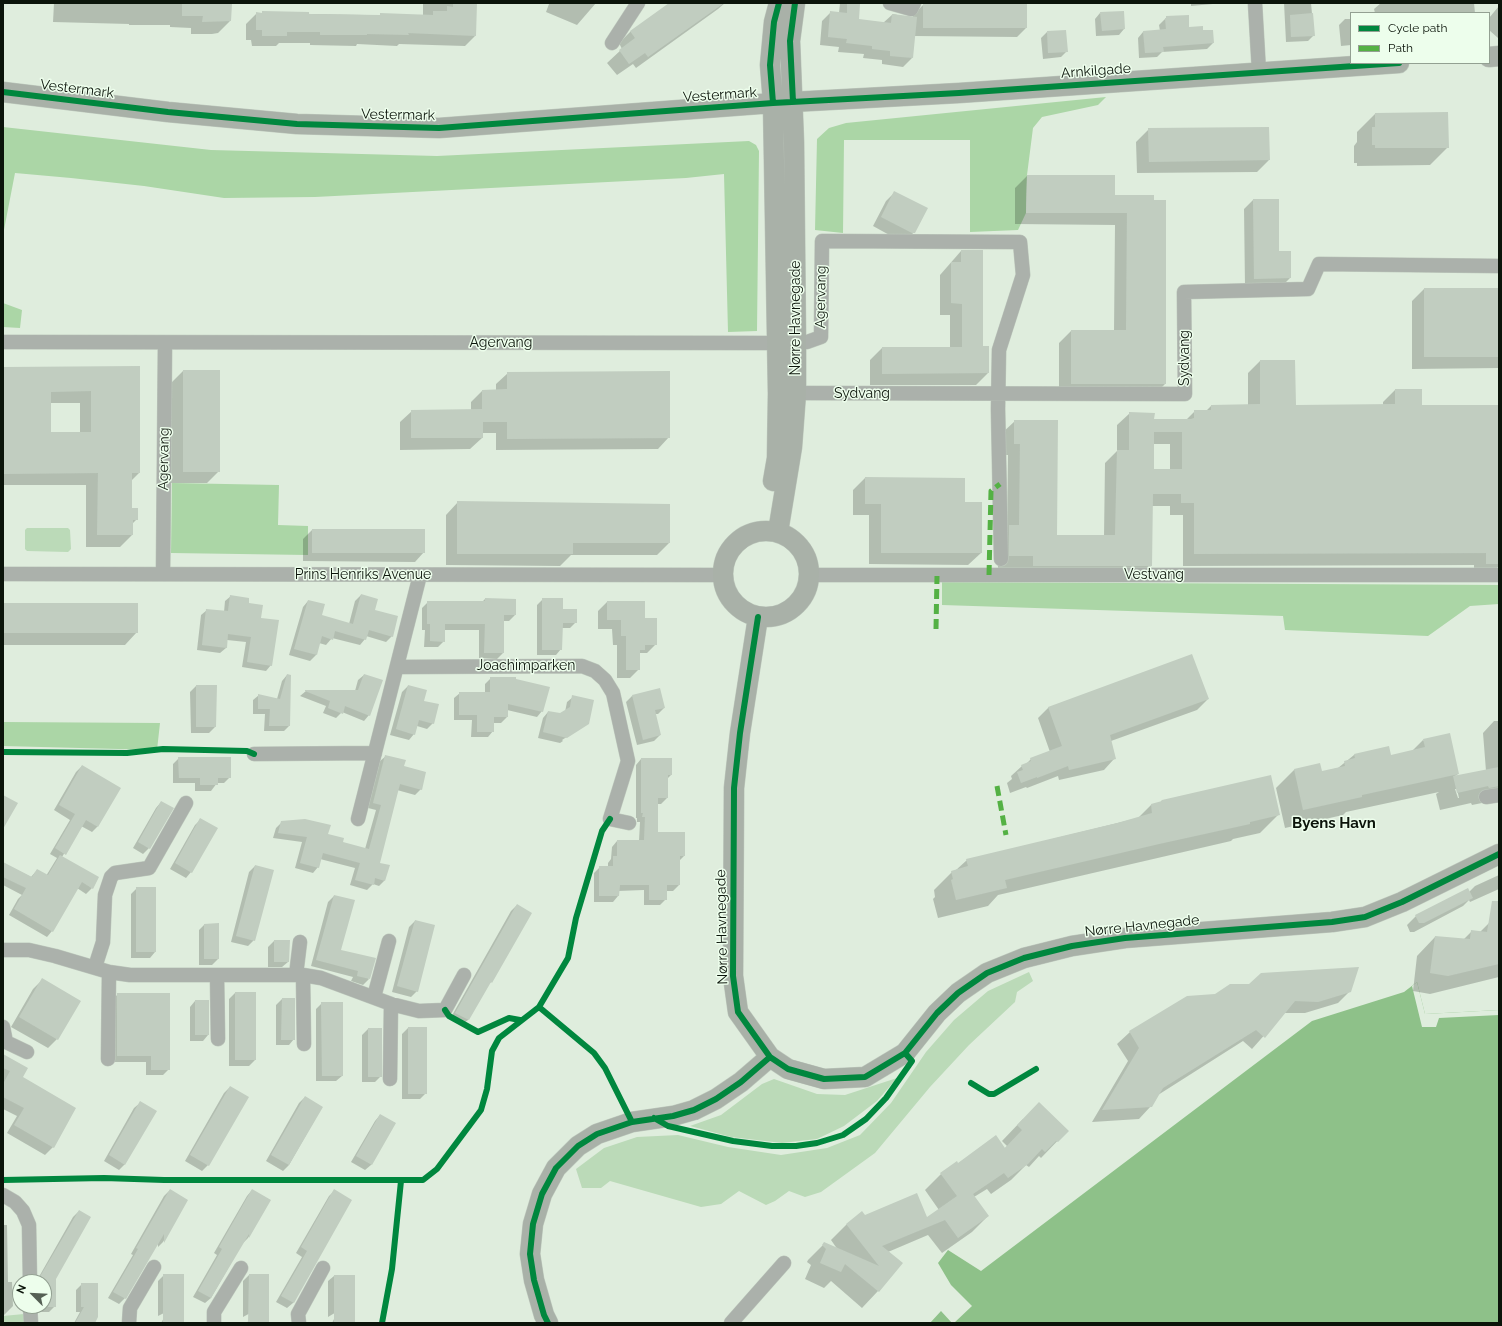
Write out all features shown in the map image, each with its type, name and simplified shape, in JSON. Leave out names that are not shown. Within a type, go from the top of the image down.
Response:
[{"type":"street","points":[[612,43],[638,3]]},
{"type":"street","name":"Nørre Havnegade","points":[[779,3],[774,22],[770,65],[787,343]]},
{"type":"street","name":"Nørre Havnegade","points":[[772,531],[777,458],[787,394],[793,102],[790,41],[795,3]]},
{"type":"street","points":[[890,3],[910,9],[914,3]]},
{"type":"street","points":[[1254,3],[1259,72]]},
{"type":"street","name":"Arnkilgade","points":[[793,102],[967,93],[1383,64]]},
{"type":"street","name":"Vestermark","points":[[3,92],[168,112],[297,124],[439,128],[793,102]]},
{"type":"street","name":"Agervang","points":[[3,342],[807,342],[821,337],[822,240],[1020,242],[1023,276],[999,350],[998,394],[1001,559]]},
{"type":"street","name":"Sydvang","points":[[787,394],[1185,394],[1184,292],[1308,289],[1319,264],[1499,266]]},
{"type":"street","name":"Agervang","points":[[163,574],[165,343]]},
{"type":"street","points":[[772,531],[791,538],[801,548],[808,561],[810,575],[808,587],[803,598],[794,608],[784,614],[771,618],[758,617],[744,612],[733,602],[726,590],[723,575],[725,562],[731,549],[740,540],[752,533],[772,531]]},
{"type":"street","name":"Prins Henriks Avenue","points":[[3,574],[723,575]]},
{"type":"street","points":[[358,819],[420,575]]},
{"type":"street","name":"Vestvang","points":[[810,575],[1499,575]]},
{"type":"street","name":"Nørre Havnegade","points":[[758,617],[740,733],[734,788],[732,976],[738,1012],[770,1057],[788,1069],[824,1079],[865,1077],[905,1053],[937,1013],[958,993],[987,973],[1024,958],[1072,946],[1125,938],[1324,923],[1365,917],[1402,902],[1499,854]]},
{"type":"street","name":"Joachimparken","points":[[397,667],[582,666],[595,671],[605,680],[613,693],[628,761],[610,819],[629,823]]},
{"type":"street","points":[[254,754],[375,754]]},
{"type":"street","points":[[95,967],[103,942],[105,895],[111,877],[116,873],[149,868],[186,803]]},
{"type":"street","points":[[374,998],[389,941]]},
{"type":"street","points":[[300,942],[299,975],[304,1044]]},
{"type":"street","points":[[3,950],[29,950],[56,956],[109,972],[130,975],[299,975],[321,978],[391,1004],[419,1011],[446,1010],[464,975]]},
{"type":"street","points":[[108,1059],[109,972]]},
{"type":"street","points":[[217,975],[218,1039]]},
{"type":"street","points":[[390,1079],[391,1004]]},
{"type":"street","points":[[3,1027],[6,1042],[26,1052]]},
{"type":"street","points":[[548,1323],[544,1315],[534,1280],[530,1254],[533,1224],[542,1194],[556,1168],[578,1146],[597,1134],[632,1122],[673,1116],[694,1110],[716,1099],[741,1082],[770,1057]]},
{"type":"street","points":[[3,1196],[15,1202],[23,1211],[29,1225],[30,1274]]},
{"type":"street","points":[[731,1323],[784,1263]]},
{"type":"street","points":[[129,1323],[130,1308],[154,1267]]},
{"type":"street","points":[[214,1323],[214,1312],[241,1268]]},
{"type":"street","points":[[299,1323],[298,1314],[323,1268]]},
{"type":"shaded area","points":[[1106,97],[1098,105],[1042,117],[1033,128],[1027,175],[1026,213],[1018,230],[970,232],[970,140],[844,140],[843,233],[815,230],[817,139],[829,128],[846,123]]},
{"type":"shaded area","points":[[3,127],[211,150],[437,156],[749,141],[756,145],[759,151],[757,331],[728,332],[724,174],[686,178],[315,197],[224,198],[144,186],[15,173],[3,235]]},
{"type":"shaded area","points":[[3,303],[22,310],[20,328],[3,327]]},
{"type":"shaded area","points":[[172,483],[279,485],[278,525],[308,526],[308,555],[171,553]]},
{"type":"shaded area","points":[[27,528],[68,528],[70,530],[71,549],[68,552],[27,551],[25,549],[25,530]]},
{"type":"shaded area","points":[[942,582],[1499,585],[1499,604],[1470,606],[1428,636],[1285,630],[1283,616],[942,605]]},
{"type":"shaded area","points":[[3,722],[160,723],[157,750],[3,746]]},
{"type":"shaded area","points":[[1029,972],[1033,981],[1017,992],[1015,1002],[969,1045],[930,1087],[875,1153],[821,1192],[805,1197],[789,1191],[775,1201],[766,1205],[739,1191],[721,1204],[701,1207],[610,1181],[601,1188],[582,1188],[576,1169],[604,1148],[637,1137],[678,1135],[728,1147],[781,1155],[827,1148],[860,1135],[891,1103],[926,1052],[954,1020],[988,991]]},
{"type":"shaded area","points":[[1417,982],[1425,1014],[1499,1010],[1499,1323],[954,1323],[972,1306],[951,1285],[938,1263],[948,1250],[981,1271],[1312,1021],[1404,992]]},
{"type":"shaded area","points":[[897,1078],[877,1101],[844,1126],[817,1139],[782,1143],[731,1137],[690,1126],[721,1115],[762,1084],[774,1079],[817,1094],[845,1095]]},
{"type":"shaded area","points":[[941,1311],[952,1323],[930,1323]]},
{"type":"shaded area","points":[[24,1314],[24,1323],[3,1323],[3,1316]]},
{"type":"pier","points":[[1417,982],[1425,1014],[1499,1010],[1499,1015],[1439,1018],[1436,1027],[1422,1027],[1412,986]]},
{"type":"building","points":[[182,3],[232,4],[231,21],[202,22],[203,16],[182,16]]},
{"type":"building","points":[[453,3],[477,3],[476,36],[408,33],[409,35],[320,35],[320,32],[287,32],[287,36],[262,36],[262,30],[256,30],[256,12],[262,13],[262,11],[309,12],[309,14],[380,15],[380,13],[433,15],[433,11],[447,11],[447,6],[453,7]]},
{"type":"building","points":[[669,3],[724,3],[648,57],[645,53],[629,64],[619,50],[635,38],[630,31]]},
{"type":"building","points":[[847,3],[860,4],[859,19],[891,23],[892,14],[917,17],[913,58],[890,56],[890,51],[872,49],[872,46],[846,43],[847,39],[828,37],[830,11],[847,13]]},
{"type":"building","points":[[923,4],[1027,4],[1027,28],[923,28]]},
{"type":"building","points":[[1124,11],[1125,29],[1102,31],[1100,12]]},
{"type":"building","points":[[1313,13],[1315,36],[1291,37],[1290,15]]},
{"type":"building","points":[[1189,15],[1189,27],[1203,26],[1203,30],[1213,30],[1214,43],[1163,47],[1164,52],[1145,53],[1143,31],[1166,29],[1166,16]]},
{"type":"building","points":[[1066,30],[1068,52],[1048,53],[1047,31]]},
{"type":"building","points":[[1448,112],[1449,148],[1375,148],[1375,145],[1372,145],[1372,127],[1375,127],[1375,113]]},
{"type":"building","points":[[1269,127],[1270,160],[1149,162],[1148,128]]},
{"type":"building","points":[[1027,175],[1115,175],[1115,195],[1154,195],[1154,200],[1166,200],[1166,384],[1071,384],[1071,330],[1126,330],[1127,213],[1026,213]]},
{"type":"building","points":[[894,191],[928,208],[915,233],[912,233],[881,217]]},
{"type":"building","points":[[1253,199],[1279,199],[1279,251],[1291,251],[1291,278],[1254,279]]},
{"type":"building","points":[[961,250],[983,250],[983,346],[989,346],[989,373],[882,374],[882,347],[962,347],[962,304],[951,303],[951,262],[961,262]]},
{"type":"building","points":[[1424,288],[1499,288],[1499,357],[1424,357]]},
{"type":"building","points":[[1260,360],[1295,360],[1296,405],[1395,404],[1395,389],[1422,389],[1422,405],[1499,405],[1499,564],[1486,564],[1486,553],[1194,554],[1194,503],[1181,503],[1181,494],[1153,494],[1152,566],[1033,566],[1033,556],[1009,556],[1009,525],[1019,525],[1020,444],[1014,444],[1014,420],[1058,420],[1057,535],[1115,535],[1117,450],[1129,450],[1129,412],[1155,413],[1154,419],[1191,419],[1194,418],[1194,410],[1211,410],[1211,405],[1260,404]],"holes":[[[1154,432],[1182,432],[1182,469],[1154,469]]]},
{"type":"building","points":[[140,366],[140,473],[132,473],[132,508],[138,508],[138,520],[133,520],[133,535],[97,535],[98,473],[3,474],[3,367]],"holes":[[[91,391],[91,432],[51,432],[51,392]]]},
{"type":"building","points":[[183,370],[220,370],[220,472],[183,472]]},
{"type":"building","points":[[670,371],[670,438],[507,439],[507,422],[483,422],[483,438],[411,438],[411,410],[482,409],[482,390],[507,389],[507,372]]},
{"type":"building","points":[[865,477],[965,478],[965,502],[982,502],[982,553],[881,553],[881,504],[865,504]]},
{"type":"building","points":[[457,501],[670,504],[670,543],[573,543],[573,554],[457,554]]},
{"type":"building","points":[[312,529],[425,529],[425,553],[312,553]]},
{"type":"building","points":[[361,594],[378,599],[375,610],[398,616],[393,637],[369,630],[366,640],[335,631],[333,640],[322,636],[317,655],[294,649],[308,600],[325,604],[322,615],[353,624]]},
{"type":"building","points":[[230,595],[249,598],[249,603],[263,605],[261,618],[279,620],[272,666],[247,662],[251,637],[228,634],[227,648],[202,645],[206,609],[228,611]]},
{"type":"building","points":[[485,598],[516,599],[516,615],[504,615],[504,653],[484,653],[485,624],[445,624],[445,642],[430,641],[430,624],[427,624],[427,601],[485,601]]},
{"type":"building","points":[[542,598],[563,598],[563,609],[577,609],[577,623],[563,623],[562,650],[542,650]]},
{"type":"building","points":[[607,601],[645,601],[645,618],[657,618],[657,645],[645,645],[645,650],[640,650],[640,670],[626,670],[626,636],[621,636],[621,620],[607,620]]},
{"type":"building","points":[[3,603],[138,603],[138,633],[3,633]]},
{"type":"building","points":[[1192,654],[1209,699],[1110,735],[1116,759],[1069,770],[1068,766],[1021,783],[1017,772],[1023,770],[1021,765],[1031,761],[1030,758],[1062,746],[1048,707]]},
{"type":"building","points":[[287,674],[291,675],[290,726],[269,726],[270,709],[258,709],[258,694],[280,699]]},
{"type":"building","points":[[364,674],[383,680],[370,716],[345,706],[343,714],[328,708],[330,701],[305,691],[358,690]]},
{"type":"building","points":[[490,677],[516,677],[516,679],[550,687],[543,712],[508,704],[508,717],[494,717],[494,732],[477,732],[477,715],[459,715],[459,692],[490,692]]},
{"type":"building","points":[[196,685],[217,685],[216,727],[196,727]]},
{"type":"building","points":[[408,685],[427,690],[424,701],[439,704],[434,724],[419,720],[415,735],[396,729]]},
{"type":"building","points":[[660,688],[665,708],[655,710],[661,735],[643,740],[632,695]]},
{"type":"building","points":[[572,695],[594,700],[589,724],[567,738],[543,732],[548,711],[560,713],[570,707]]},
{"type":"building","points":[[1450,733],[1459,774],[1362,795],[1362,797],[1303,810],[1294,769],[1320,763],[1322,771],[1345,766],[1344,761],[1355,758],[1354,754],[1389,746],[1391,755],[1425,747],[1423,739]]},
{"type":"building","points":[[385,755],[406,760],[404,766],[426,772],[422,790],[400,784],[380,863],[390,865],[385,881],[375,878],[374,885],[355,880],[360,863],[323,853],[319,868],[300,863],[307,837],[278,833],[281,821],[305,819],[331,825],[328,834],[344,838],[343,842],[369,849],[381,805],[373,803]]},
{"type":"building","points":[[178,757],[231,757],[231,778],[218,778],[218,785],[200,785],[200,778],[179,778]]},
{"type":"building","points":[[641,758],[672,758],[672,775],[668,775],[668,798],[658,798],[658,832],[685,832],[685,856],[680,856],[680,885],[667,885],[667,900],[649,900],[649,885],[620,885],[619,896],[599,896],[599,866],[613,866],[613,856],[617,856],[617,840],[644,840],[645,817],[642,817],[643,813],[641,813]]},
{"type":"building","points":[[82,765],[121,788],[98,827],[86,820],[66,855],[55,848],[75,814],[59,805]]},
{"type":"building","points":[[1499,767],[1499,786],[1489,788],[1488,786],[1457,793],[1453,776]]},
{"type":"building","points":[[1271,775],[1280,815],[1250,822],[1250,824],[1005,880],[1007,888],[956,900],[951,880],[953,879],[951,871],[968,866],[966,859],[1117,823],[1152,813],[1151,804],[1162,800]]},
{"type":"building","points":[[3,795],[18,803],[3,829]]},
{"type":"building","points":[[161,801],[174,808],[150,849],[138,842]]},
{"type":"building","points":[[200,818],[218,828],[192,873],[175,863]]},
{"type":"building","points":[[60,855],[99,877],[93,889],[82,882],[53,932],[14,909],[26,888],[3,877],[3,862],[32,877],[37,869],[48,875]]},
{"type":"building","points":[[255,865],[274,870],[255,941],[236,936]]},
{"type":"building","points":[[136,887],[156,887],[156,952],[136,952]]},
{"type":"building","points":[[1468,888],[1473,898],[1424,923],[1419,923],[1415,915]]},
{"type":"building","points":[[334,895],[355,900],[341,950],[376,958],[370,979],[357,976],[358,971],[316,960]]},
{"type":"building","points":[[1492,901],[1499,901],[1499,964],[1448,976],[1430,973],[1435,936],[1470,939],[1471,930],[1487,932]]},
{"type":"building","points":[[517,904],[532,913],[469,1020],[455,1013]]},
{"type":"building","points":[[415,920],[435,925],[418,992],[397,986]]},
{"type":"building","points":[[219,923],[219,959],[204,959],[204,924]]},
{"type":"building","points":[[274,940],[290,940],[289,962],[274,962]]},
{"type":"building","points":[[1359,967],[1351,992],[1318,1002],[1295,1001],[1265,1038],[1256,1030],[1163,1088],[1152,1107],[1102,1110],[1139,1048],[1129,1031],[1187,996],[1215,994],[1230,984],[1249,984],[1261,973]]},
{"type":"building","points":[[42,978],[81,1001],[58,1040],[19,1017]]},
{"type":"building","points":[[235,992],[256,992],[256,1060],[235,1060]]},
{"type":"building","points":[[117,993],[170,993],[170,1070],[151,1070],[151,1056],[117,1056]]},
{"type":"building","points":[[282,998],[295,998],[295,1040],[281,1040]]},
{"type":"building","points":[[195,1000],[209,1000],[209,1035],[195,1035]]},
{"type":"building","points":[[321,1002],[343,1002],[343,1076],[322,1076]]},
{"type":"building","points":[[408,1027],[427,1027],[427,1094],[408,1094]]},
{"type":"building","points":[[368,1028],[382,1028],[382,1077],[368,1077]]},
{"type":"building","points":[[3,1054],[28,1068],[23,1077],[76,1108],[54,1148],[14,1125],[24,1108],[3,1097],[3,1084],[10,1071],[3,1068]]},
{"type":"building","points":[[230,1086],[249,1097],[209,1166],[190,1155]]},
{"type":"building","points":[[305,1096],[323,1107],[289,1165],[271,1155]]},
{"type":"building","points":[[140,1101],[157,1111],[125,1165],[109,1155]]},
{"type":"building","points":[[1039,1102],[1069,1131],[1045,1152],[1042,1149],[1028,1164],[1008,1178],[1004,1173],[973,1194],[989,1216],[958,1238],[945,1220],[882,1246],[903,1263],[879,1292],[845,1264],[841,1272],[820,1263],[826,1249],[822,1245],[824,1242],[879,1266],[846,1224],[862,1211],[865,1215],[917,1193],[927,1217],[957,1196],[940,1173],[957,1161],[958,1163],[996,1135],[1005,1148],[1022,1130],[1017,1125]]},
{"type":"building","points":[[380,1114],[396,1123],[372,1165],[356,1156]]},
{"type":"building","points":[[170,1189],[188,1200],[164,1243],[164,1234],[126,1299],[113,1292]]},
{"type":"building","points":[[252,1189],[271,1200],[211,1298],[198,1291],[222,1249],[219,1247]]},
{"type":"building","points":[[334,1189],[352,1200],[294,1303],[281,1296],[307,1251],[301,1247]]},
{"type":"building","points":[[79,1210],[91,1217],[56,1279],[56,1307],[52,1307],[52,1274],[42,1274]]},
{"type":"building","points":[[163,1274],[184,1274],[184,1323],[163,1323]]},
{"type":"building","points":[[249,1274],[269,1274],[269,1323],[248,1323]]},
{"type":"building","points":[[334,1275],[355,1275],[355,1323],[334,1323]]},
{"type":"building","points":[[81,1283],[98,1283],[98,1317],[95,1323],[75,1323],[84,1307],[81,1307]]},
{"type":"marked path","points":[[989,575],[991,491],[1000,484]]},
{"type":"marked path","points":[[936,629],[937,576]]},
{"type":"marked path","points":[[997,786],[1006,835]]},
{"type":"cycle path","points":[[773,103],[770,65],[774,22],[779,3]]},
{"type":"cycle path","points":[[793,102],[790,41],[795,3]]},
{"type":"cycle path","points":[[3,92],[168,112],[297,124],[439,128],[773,103],[959,93],[1384,64]]},
{"type":"cycle path","points":[[758,617],[740,733],[734,788],[733,976],[738,1012],[770,1057],[788,1069],[824,1079],[865,1077],[905,1053],[937,1013],[958,993],[987,973],[1024,958],[1072,946],[1125,938],[1332,922],[1365,917],[1402,902],[1499,854]]},
{"type":"cycle path","points":[[3,752],[127,753],[163,749],[247,751],[254,754]]},
{"type":"cycle path","points":[[3,1180],[104,1178],[164,1180],[423,1180],[437,1169],[481,1110],[487,1089],[492,1051],[499,1038],[539,1007],[568,958],[576,918],[602,831],[610,819]]},
{"type":"cycle path","points":[[539,1007],[594,1053],[605,1068],[632,1122]]},
{"type":"cycle path","points":[[445,1010],[449,1016],[478,1032],[509,1018],[520,1020]]},
{"type":"cycle path","points":[[654,1118],[668,1126],[733,1141],[772,1146],[796,1146],[817,1143],[843,1135],[866,1119],[886,1098],[912,1061],[905,1053]]},
{"type":"cycle path","points":[[548,1323],[544,1315],[534,1280],[530,1254],[533,1224],[542,1194],[556,1168],[578,1146],[597,1134],[632,1122],[673,1116],[694,1110],[716,1099],[741,1082],[770,1057]]},
{"type":"cycle path","points":[[971,1083],[989,1094],[994,1094],[1036,1069]]},
{"type":"cycle path","points":[[382,1323],[392,1269],[401,1181]]},
{"type":"district","name":"Byens Havn","points":[[1334,823]]}]
